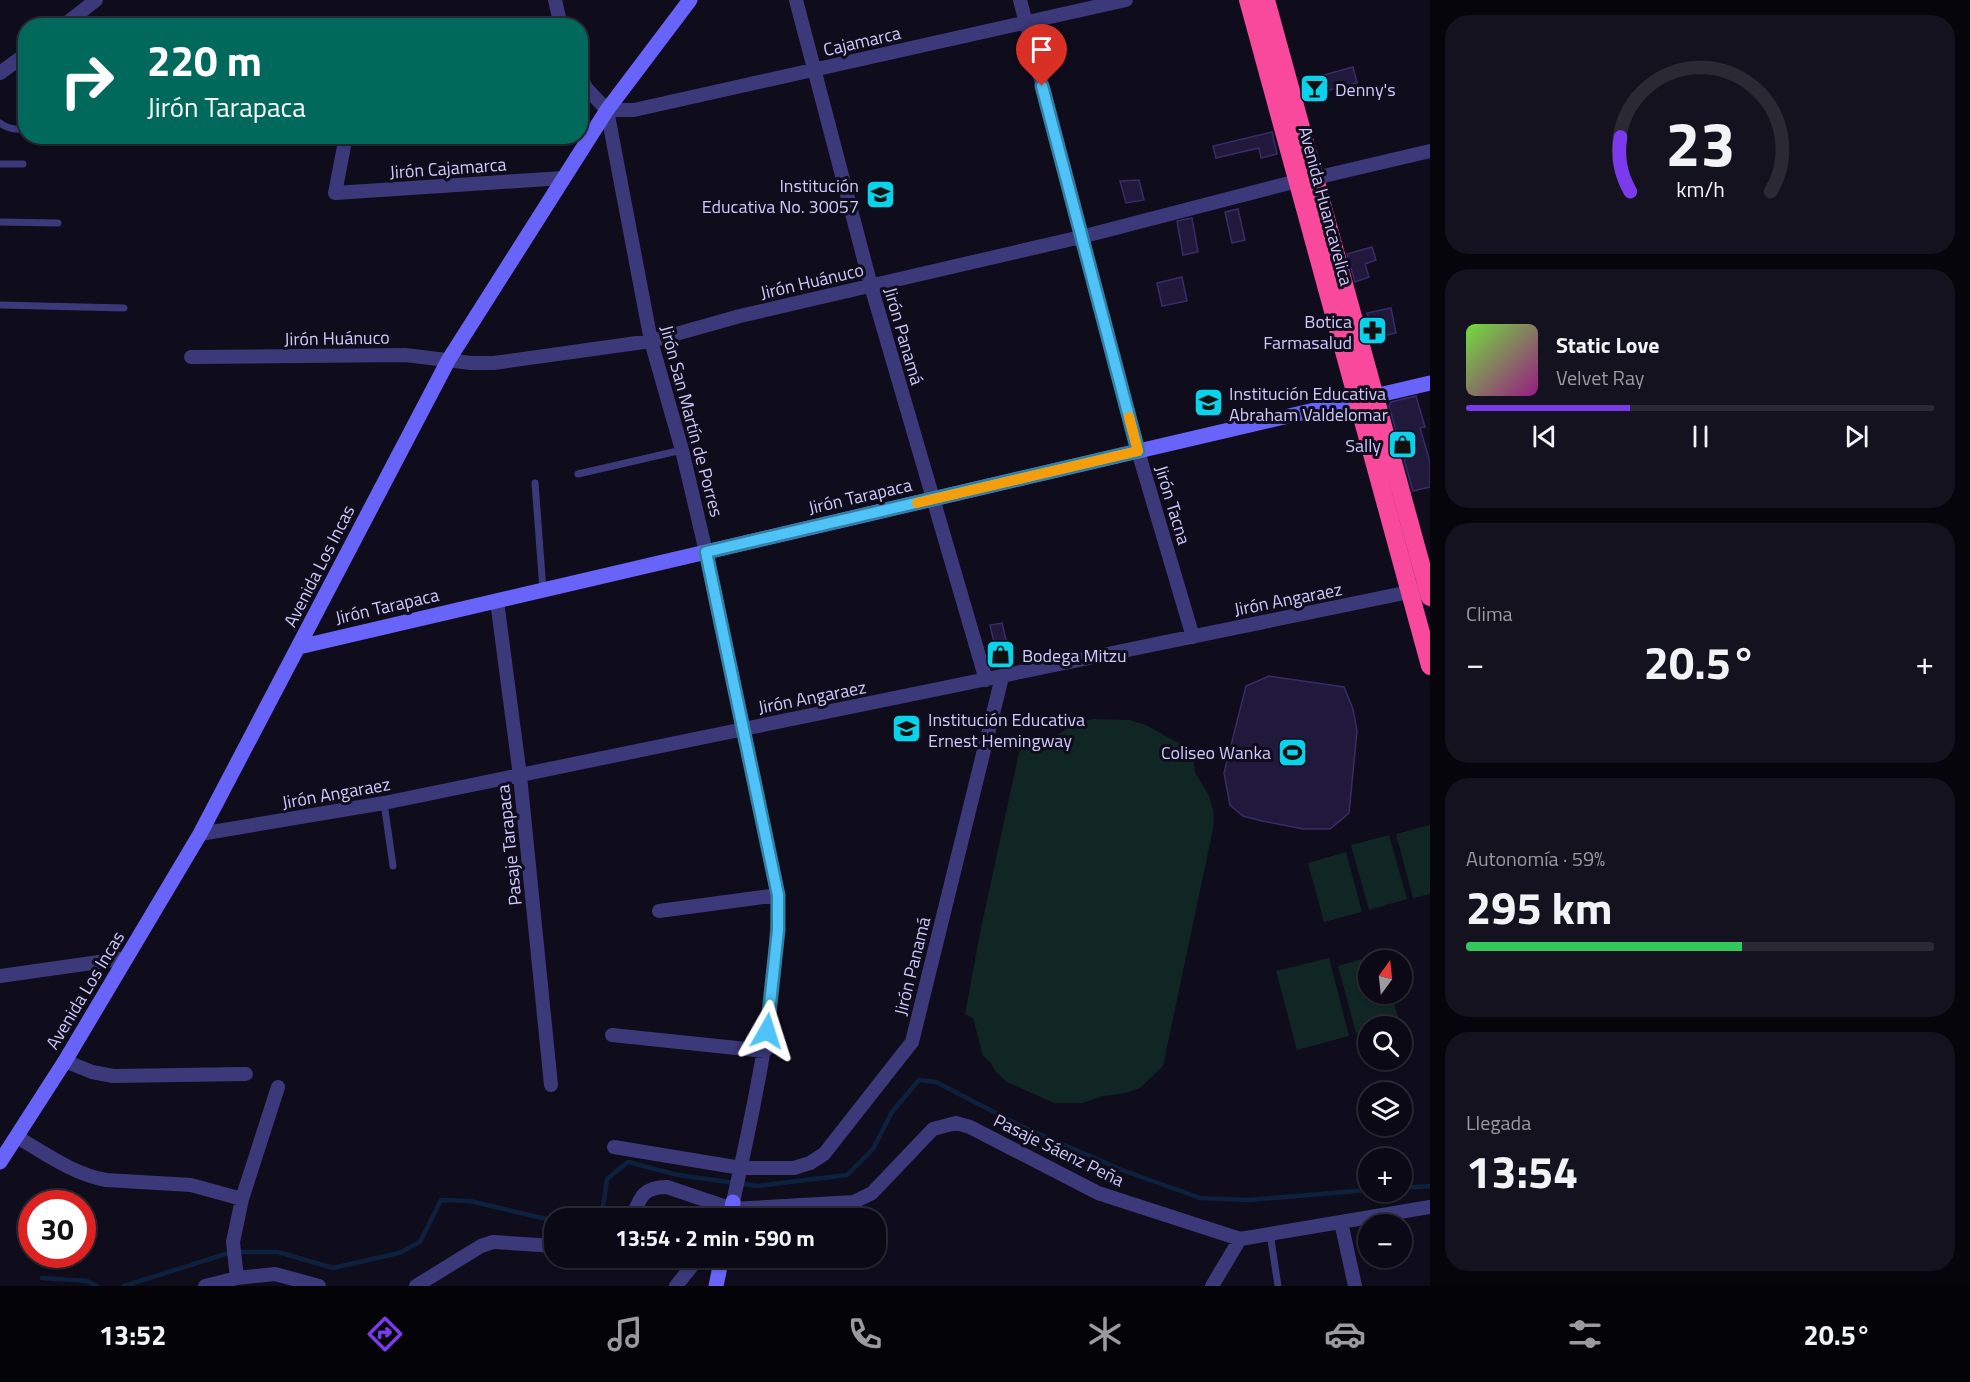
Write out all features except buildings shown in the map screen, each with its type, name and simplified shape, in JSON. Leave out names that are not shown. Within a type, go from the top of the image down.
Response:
[{"type":"highway","name":"Avenida Huancavelica","points":[[1248,0],[1306,180],[1366,398],[1429,591]]},
{"type":"highway","name":"Avenida Huancavelica","points":[[1266,0],[1306,180]]},
{"type":"highway","name":"Avenida Huancavelica","points":[[1366,398],[1409,592],[1430,666]]},
{"type":"street","points":[[73,18],[96,0]]},
{"type":"street","points":[[555,0],[559,18]]},
{"type":"street","name":"Avenida Los Incas","points":[[588,139],[607,110],[690,0]]},
{"type":"street","name":"Jirón Panamá","points":[[796,0],[871,286],[986,680]]},
{"type":"street","name":"Jirón Tacna","points":[[1020,0],[1138,451],[1193,637]]},
{"type":"street","name":"Cajamarca","points":[[607,110],[634,110],[1126,0]]},
{"type":"street","points":[[0,73],[18,60]]},
{"type":"street","points":[[588,90],[607,110]]},
{"type":"street","name":"Jirón San Martín de Porres","points":[[607,110],[651,341],[682,450],[706,552],[778,895],[778,930],[765,1051],[732,1208]]},
{"type":"street","name":"Jirón Cajamarca","points":[[344,144],[335,194],[563,178]]},
{"type":"street","name":"Avenida Los Incas","points":[[0,1162],[65,1061],[200,834],[449,359],[585,144]]},
{"type":"street","name":"Jirón Huánuco","points":[[191,357],[405,355],[471,363],[494,363],[651,341],[740,316],[1081,237],[1430,151]]},
{"type":"street","name":"Jirón Tarapaca","points":[[299,647],[1430,383]]},
{"type":"street","name":"Jirón Angaraez","points":[[200,834],[384,803],[1409,592],[1429,591]]},
{"type":"street","name":"Pasaje Tarapaca","points":[[497,601],[520,776],[551,1085]]},
{"type":"street","name":"Jirón Panamá","points":[[614,1147],[740,1170],[794,1168],[810,1163],[824,1154],[912,1041],[1002,677]]},
{"type":"street","points":[[659,911],[778,895]]},
{"type":"street","points":[[0,976],[127,958]]},
{"type":"street","points":[[612,1035],[765,1051]]},
{"type":"street","points":[[65,1061],[92,1072],[113,1076],[246,1074]]},
{"type":"street","points":[[237,1278],[233,1242],[242,1199],[278,1087]]},
{"type":"street","name":"Pasaje Sáenz Peña","points":[[762,1208],[854,1202],[872,1193],[933,1129],[956,1123],[970,1127],[1098,1192],[1240,1239],[1430,1207]]},
{"type":"street","points":[[17,1137],[78,1172],[93,1178],[191,1185],[242,1199]]},
{"type":"street","points":[[636,1208],[640,1197],[651,1189],[667,1186],[727,1208]]},
{"type":"street","points":[[1341,1222],[1355,1286]]},
{"type":"street","points":[[1212,1286],[1240,1239]]},
{"type":"street","points":[[422,1285],[481,1246],[494,1242],[544,1245]]},
{"type":"street","points":[[676,1286],[690,1268]]},
{"type":"street","points":[[716,1286],[720,1268]]},
{"type":"street","points":[[205,1286],[237,1278],[319,1286]]},
{"type":"lane","points":[[0,123],[5,127],[18,130]]},
{"type":"lane","points":[[0,164],[23,164]]},
{"type":"lane","points":[[0,222],[58,223]]},
{"type":"lane","points":[[0,305],[124,308]]},
{"type":"lane","points":[[578,474],[682,450]]},
{"type":"lane","points":[[535,483],[543,590]]},
{"type":"lane","points":[[384,803],[393,866]]},
{"type":"lane","points":[[1270,1233],[1278,1286]]},
{"type":"green space","points":[[1094,719],[1129,720],[1146,725],[1189,749],[1195,772],[1209,796],[1214,813],[1213,829],[1163,1066],[1140,1088],[1126,1093],[1103,1096],[1082,1103],[1054,1103],[1007,1082],[995,1071],[991,1063],[983,1056],[973,1018],[965,1014],[1021,743],[1018,733],[1047,742],[1075,723]]},
{"type":"green space","points":[[1430,825],[1430,894],[1413,898],[1396,834]]},
{"type":"green space","points":[[1389,835],[1407,899],[1369,910],[1351,845]]},
{"type":"green space","points":[[1346,852],[1362,912],[1324,922],[1308,863]]},
{"type":"green space","points":[[1329,958],[1349,1036],[1297,1050],[1276,971]]},
{"type":"green space","points":[[1358,960],[1358,1004],[1394,1004],[1398,1016],[1358,1016],[1358,1032],[1356,1033],[1338,966]]},
{"type":"waterway","points":[[601,1208],[607,1179],[628,1162],[678,1175],[757,1186],[847,1175],[873,1149],[892,1112],[919,1080],[936,1082],[1021,1126],[1122,1170],[1200,1198],[1248,1200],[1358,1191]]},
{"type":"waterway","points":[[1412,1187],[1430,1186]]},
{"type":"waterway","points":[[239,1252],[278,1252],[333,1268],[399,1253],[420,1242],[441,1200],[470,1201],[544,1218]]},
{"type":"waterway","points":[[124,1286],[229,1253]]},
{"type":"waterway","points":[[42,1278],[87,1281],[97,1286]]},
{"type":"slow traffic","points":[[917,503],[1138,451],[1129,417]]},
{"type":"place","name":"Denny's","points":[[1314,89]]},
{"type":"place","name":"Institución Educativa No. 30057","points":[[880,195]]},
{"type":"place","name":"Botica Farmasalud","points":[[1373,331]]},
{"type":"place","name":"Institución Educativa Abraham Valdelomar","points":[[1208,403]]},
{"type":"place","name":"Sally","points":[[1402,445]]},
{"type":"place","name":"Bodega Mitzu","points":[[1001,655]]},
{"type":"place","name":"Institución Educativa Ernest Hemingway","points":[[907,729]]},
{"type":"place","name":"Coliseo Wanka","points":[[1292,752]]},
{"type":"route","points":[[767,1031],[778,930],[778,895],[706,552],[1138,451],[1042,86]]}]
